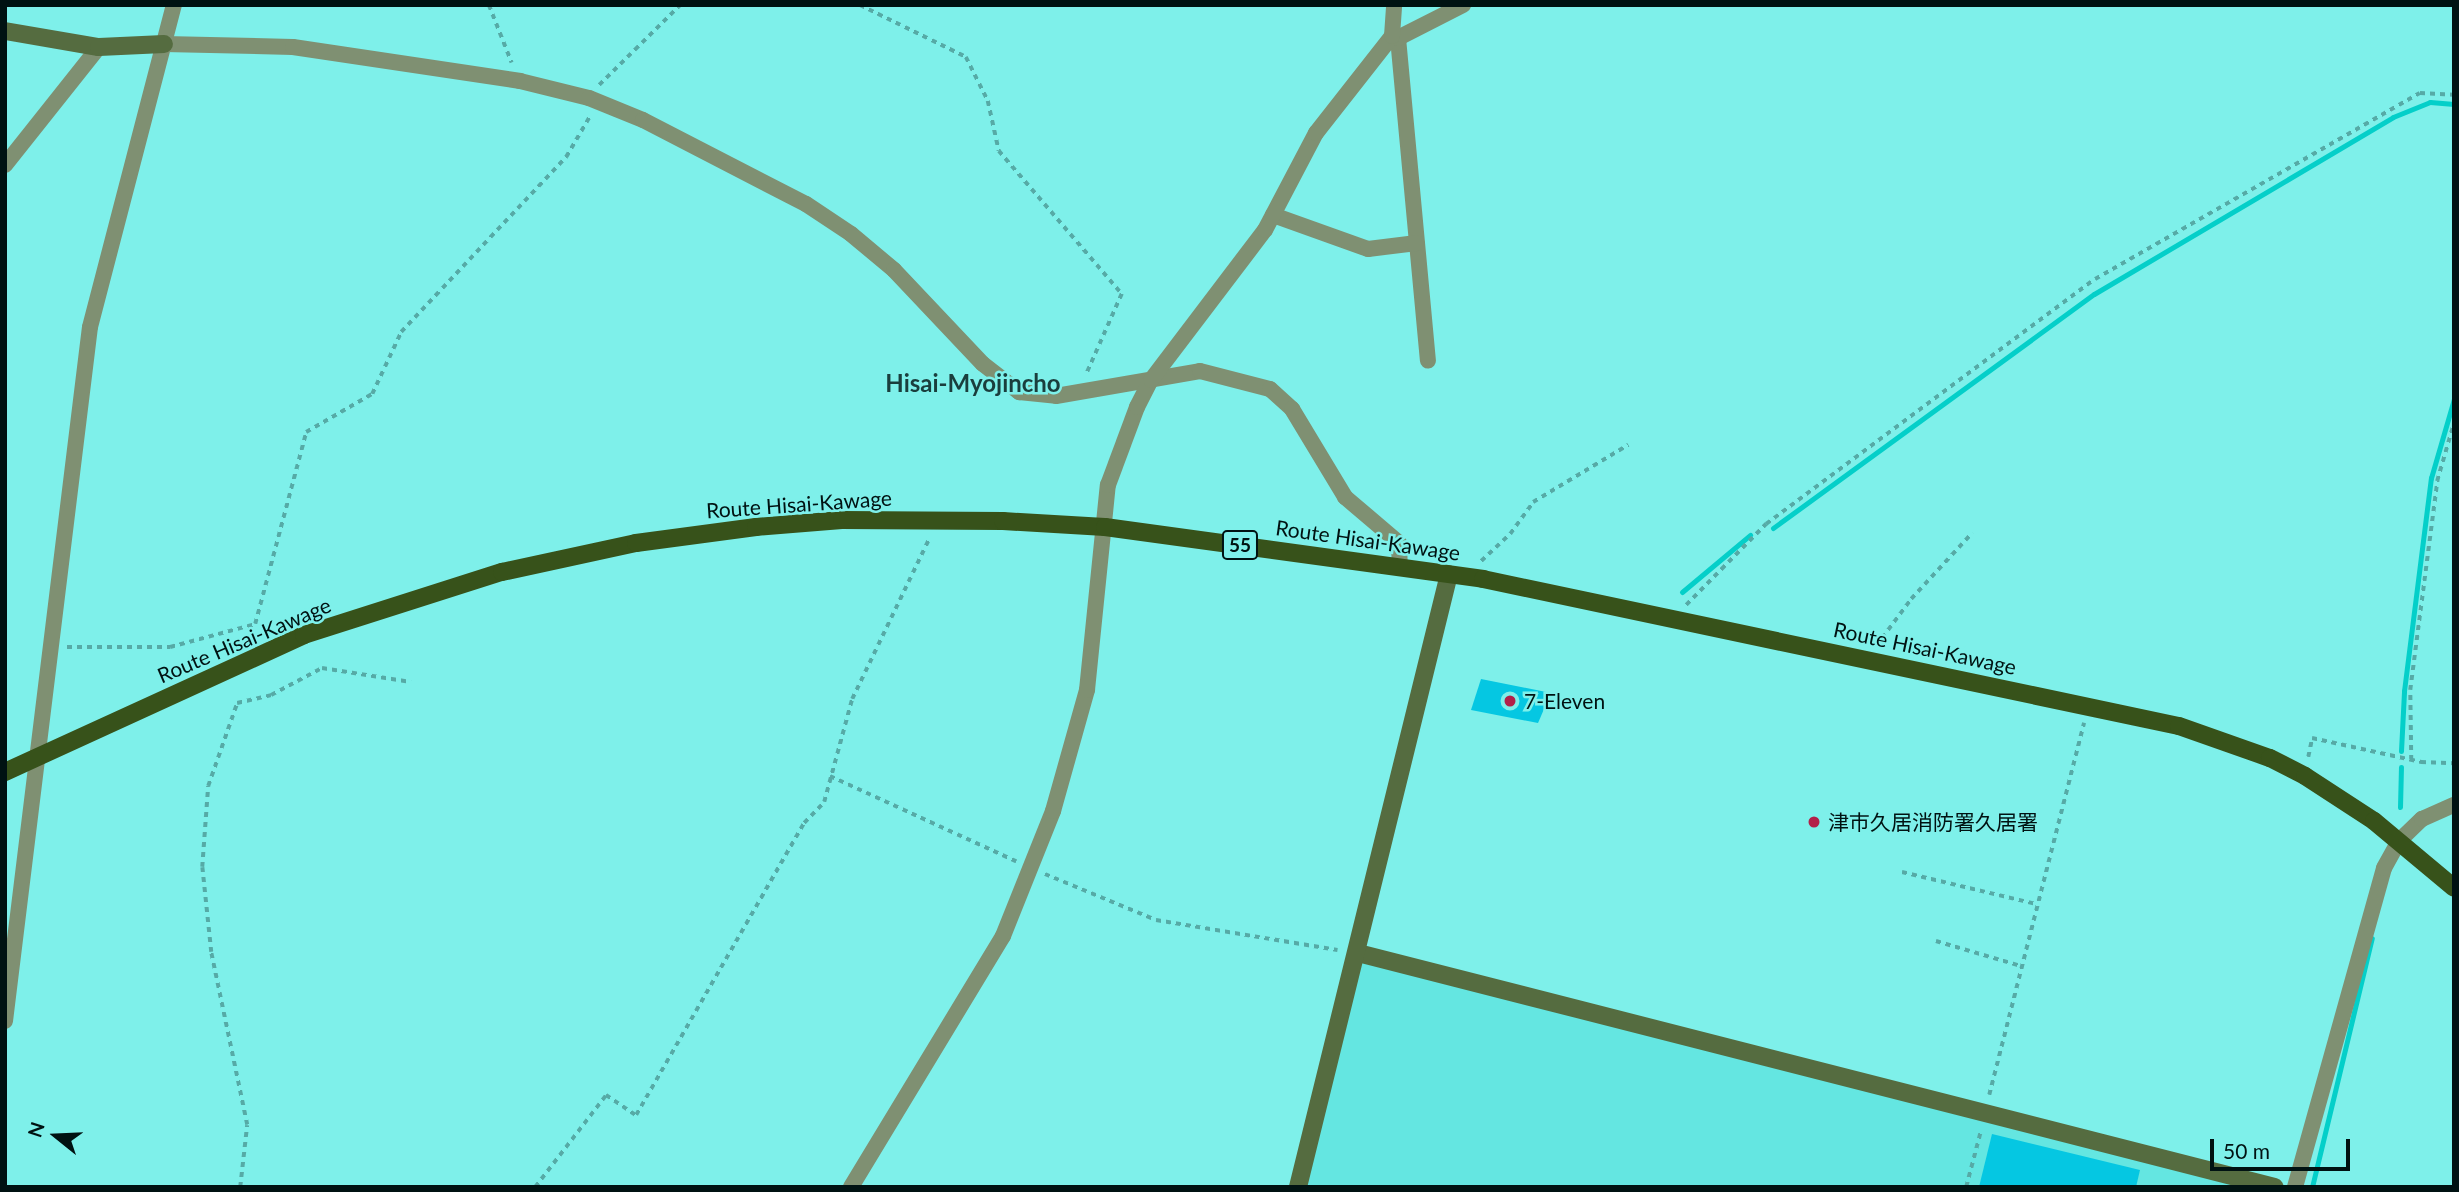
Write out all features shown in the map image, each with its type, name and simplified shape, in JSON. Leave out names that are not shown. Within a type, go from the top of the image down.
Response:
[{"type":"main road","name":"Route Hisai-Kawage","points":[[5,772],[304,635],[502,572],[636,543],[756,527],[940,519],[1105,527],[1471,577],[1674,617],[2088,707],[2223,740],[2305,776],[2399,841],[2454,888]]},
{"type":"street","points":[[5,1021],[34,759],[90,327],[174,5]]},
{"type":"street","points":[[1394,5],[1428,361]]},
{"type":"street","points":[[851,1187],[1003,936],[1053,811],[1087,690],[1108,485],[1151,380],[1273,215],[1316,133],[1395,37],[1463,5]]},
{"type":"street","points":[[5,31],[99,47],[164,44],[293,47],[520,81],[593,99],[750,174],[851,234],[894,270],[1011,388],[1042,398],[1151,380],[1178,372],[1218,372],[1258,383],[1282,398],[1309,433],[1345,498],[1399,543],[1400,567]]},
{"type":"street","points":[[5,165],[99,47]]},
{"type":"street","points":[[1273,215],[1368,249],[1417,243]]},
{"type":"street","points":[[1298,1187],[1449,574]]},
{"type":"street","points":[[2295,1187],[2384,868],[2399,841],[2422,819],[2454,804]]},
{"type":"street","points":[[1357,953],[2275,1187]]},
{"type":"path","points":[[489,5],[520,81]]},
{"type":"path","points":[[48,647],[170,647],[255,624],[306,432],[372,394],[401,332],[566,157],[593,99],[614,66],[680,5]]},
{"type":"path","points":[[860,5],[966,57],[988,101],[999,151],[1122,294],[1077,393]]},
{"type":"path","points":[[1674,617],[1766,524],[2095,279],[2420,93],[2454,95]]},
{"type":"path","points":[[2411,760],[2410,690],[2418,625],[2437,481],[2454,422]]},
{"type":"path","points":[[1471,577],[1534,502],[1628,445]]},
{"type":"path","points":[[536,1187],[606,1095],[636,1115],[804,823],[824,802],[852,699],[940,519]]},
{"type":"path","points":[[1866,658],[1911,599],[1972,533]]},
{"type":"path","points":[[240,1187],[247,1125],[211,952],[202,867],[208,786],[237,703],[271,695],[322,668],[411,682]]},
{"type":"path","points":[[1966,1187],[2088,707]]},
{"type":"path","points":[[2305,776],[2312,738],[2411,760],[2454,763]]},
{"type":"path","points":[[830,776],[1029,867],[1156,920],[1357,953]]},
{"type":"path","points":[[1902,872],[2036,904]]},
{"type":"path","points":[[1936,942],[2021,966]]},
{"type":"shaded area","points":[[1358,953],[1985,1115],[2285,1187],[1298,1187]]},
{"type":"building","name":"7-Eleven","points":[[1481,679],[1551,693],[1538,723],[1471,710]]},
{"type":"building","points":[[1992,1134],[2140,1170],[2136,1187],[1979,1187]]},
{"type":"waterway","points":[[1773,528],[2094,294],[2393,117],[2430,102],[2454,104]]},
{"type":"waterway","points":[[2401,751],[2404,691],[2431,478],[2454,399]]},
{"type":"waterway","points":[[1682,592],[1750,535]]},
{"type":"waterway","points":[[2400,807],[2401,767]]},
{"type":"waterway","points":[[2312,1187],[2372,938]]},
{"type":"place","name":"7-Eleven","points":[[1510,701]]},
{"type":"place","name":"津市久居消防署久居署","points":[[1814,822]]},
{"type":"district","name":"Hisai-Myojincho","points":[[973,383]]}]
